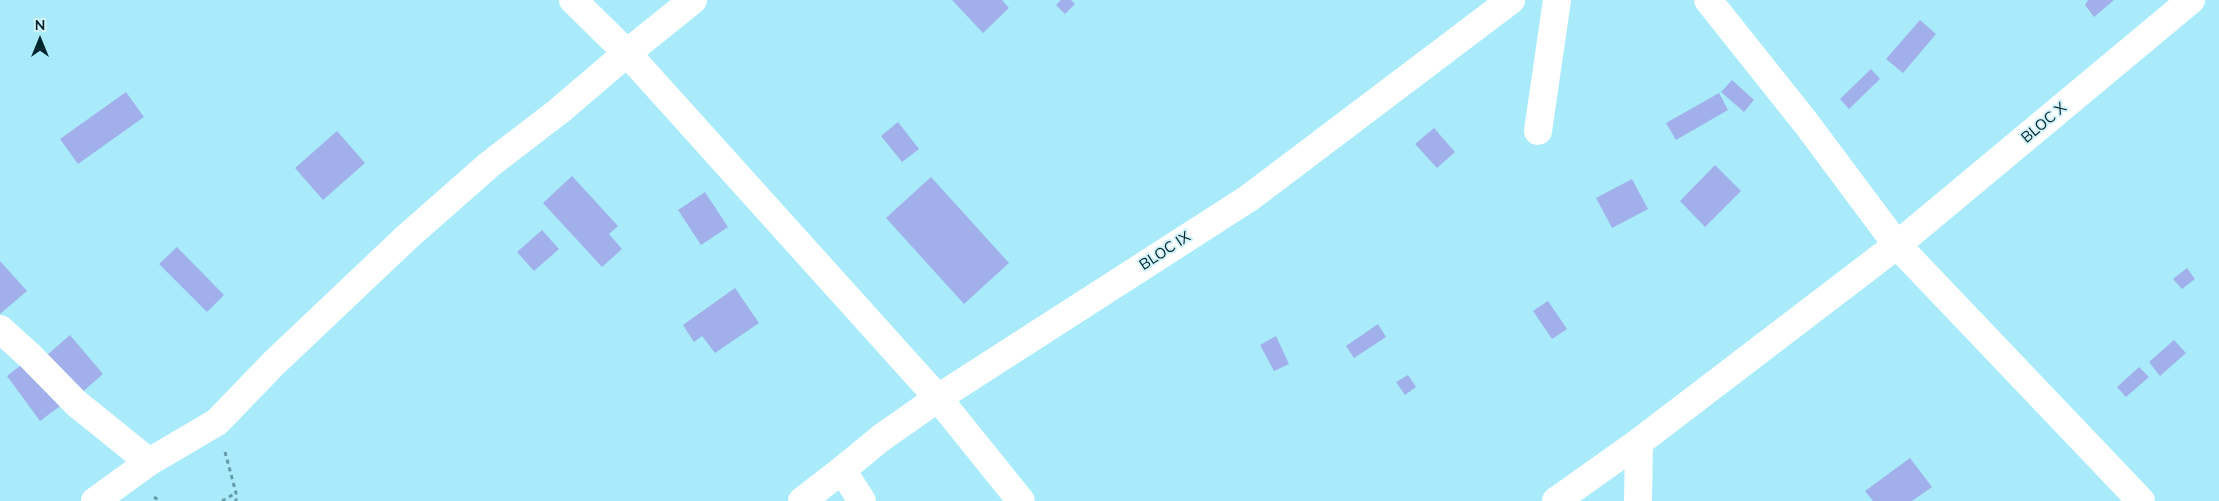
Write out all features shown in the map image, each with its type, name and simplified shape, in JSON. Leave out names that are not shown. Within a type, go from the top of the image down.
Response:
[{"type":"street","points":[[573,0],[627,53],[938,398],[1021,501]]},
{"type":"street","points":[[95,501],[150,462],[217,422],[274,363],[407,237],[490,164],[559,111],[693,0]]},
{"type":"street","name":"BLOC IX","points":[[802,501],[881,438],[938,398],[1249,198],[1511,0]]},
{"type":"street","points":[[1538,131],[1557,0]]},
{"type":"street","points":[[1708,0],[1806,123],[1897,245],[2141,501]]},
{"type":"street","name":"BLOC X","points":[[1556,501],[1639,442],[1897,245],[2191,0]]},
{"type":"street","points":[[0,329],[30,356],[76,403],[150,462]]},
{"type":"street","points":[[1638,501],[1639,442]]},
{"type":"street","points":[[842,470],[862,501]]},
{"type":"path","points":[[217,422],[236,493],[236,501]]},
{"type":"path","points":[[222,501],[236,493]]},
{"type":"building","points":[[952,0],[1002,0],[1009,8],[983,33]]},
{"type":"building","points":[[1061,0],[1071,0],[1075,4],[1065,14],[1056,5]]},
{"type":"building","points":[[2088,0],[2114,0],[2094,17],[2085,5]]},
{"type":"building","points":[[1920,20],[1936,34],[1903,73],[1886,59]]},
{"type":"building","points":[[1871,69],[1880,79],[1849,109],[1840,99]]},
{"type":"building","points":[[1732,80],[1754,100],[1744,112],[1721,92]]},
{"type":"building","points":[[126,92],[144,117],[78,164],[60,139]]},
{"type":"building","points":[[1719,93],[1728,110],[1676,140],[1666,123]]},
{"type":"building","points":[[898,122],[919,149],[902,162],[881,136]]},
{"type":"building","points":[[1434,128],[1455,152],[1437,168],[1415,144]]},
{"type":"building","points":[[337,131],[365,163],[323,200],[295,168]]},
{"type":"building","points":[[1715,165],[1741,191],[1705,227],[1680,201]]},
{"type":"building","points":[[572,176],[618,226],[609,234],[622,249],[602,267],[543,203]]},
{"type":"building","points":[[931,177],[1009,263],[964,304],[886,218]]},
{"type":"building","points":[[1632,179],[1648,209],[1612,228],[1596,198]]},
{"type":"building","points":[[705,192],[728,227],[701,245],[678,210]]},
{"type":"building","points":[[542,230],[559,249],[534,271],[517,252]]},
{"type":"building","points":[[177,247],[224,295],[207,312],[159,264]]},
{"type":"building","points":[[0,261],[27,291],[0,314]]},
{"type":"building","points":[[2187,268],[2195,279],[2182,289],[2173,279]]},
{"type":"building","points":[[735,288],[759,323],[715,353],[702,336],[694,342],[683,325]]},
{"type":"building","points":[[1548,301],[1567,329],[1552,339],[1533,311]]},
{"type":"building","points":[[1378,324],[1386,337],[1354,358],[1346,346]]},
{"type":"building","points":[[70,335],[103,374],[80,394],[47,355]]},
{"type":"building","points":[[1276,336],[1289,364],[1274,371],[1260,345]]},
{"type":"building","points":[[2174,340],[2186,353],[2160,376],[2149,362]]},
{"type":"building","points":[[29,359],[63,404],[40,421],[7,376]]},
{"type":"building","points":[[2139,367],[2149,377],[2126,397],[2117,387]]},
{"type":"building","points":[[1408,375],[1416,387],[1405,395],[1396,382]]},
{"type":"building","points":[[1910,458],[1932,487],[1912,501],[1873,501],[1865,491]]}]
